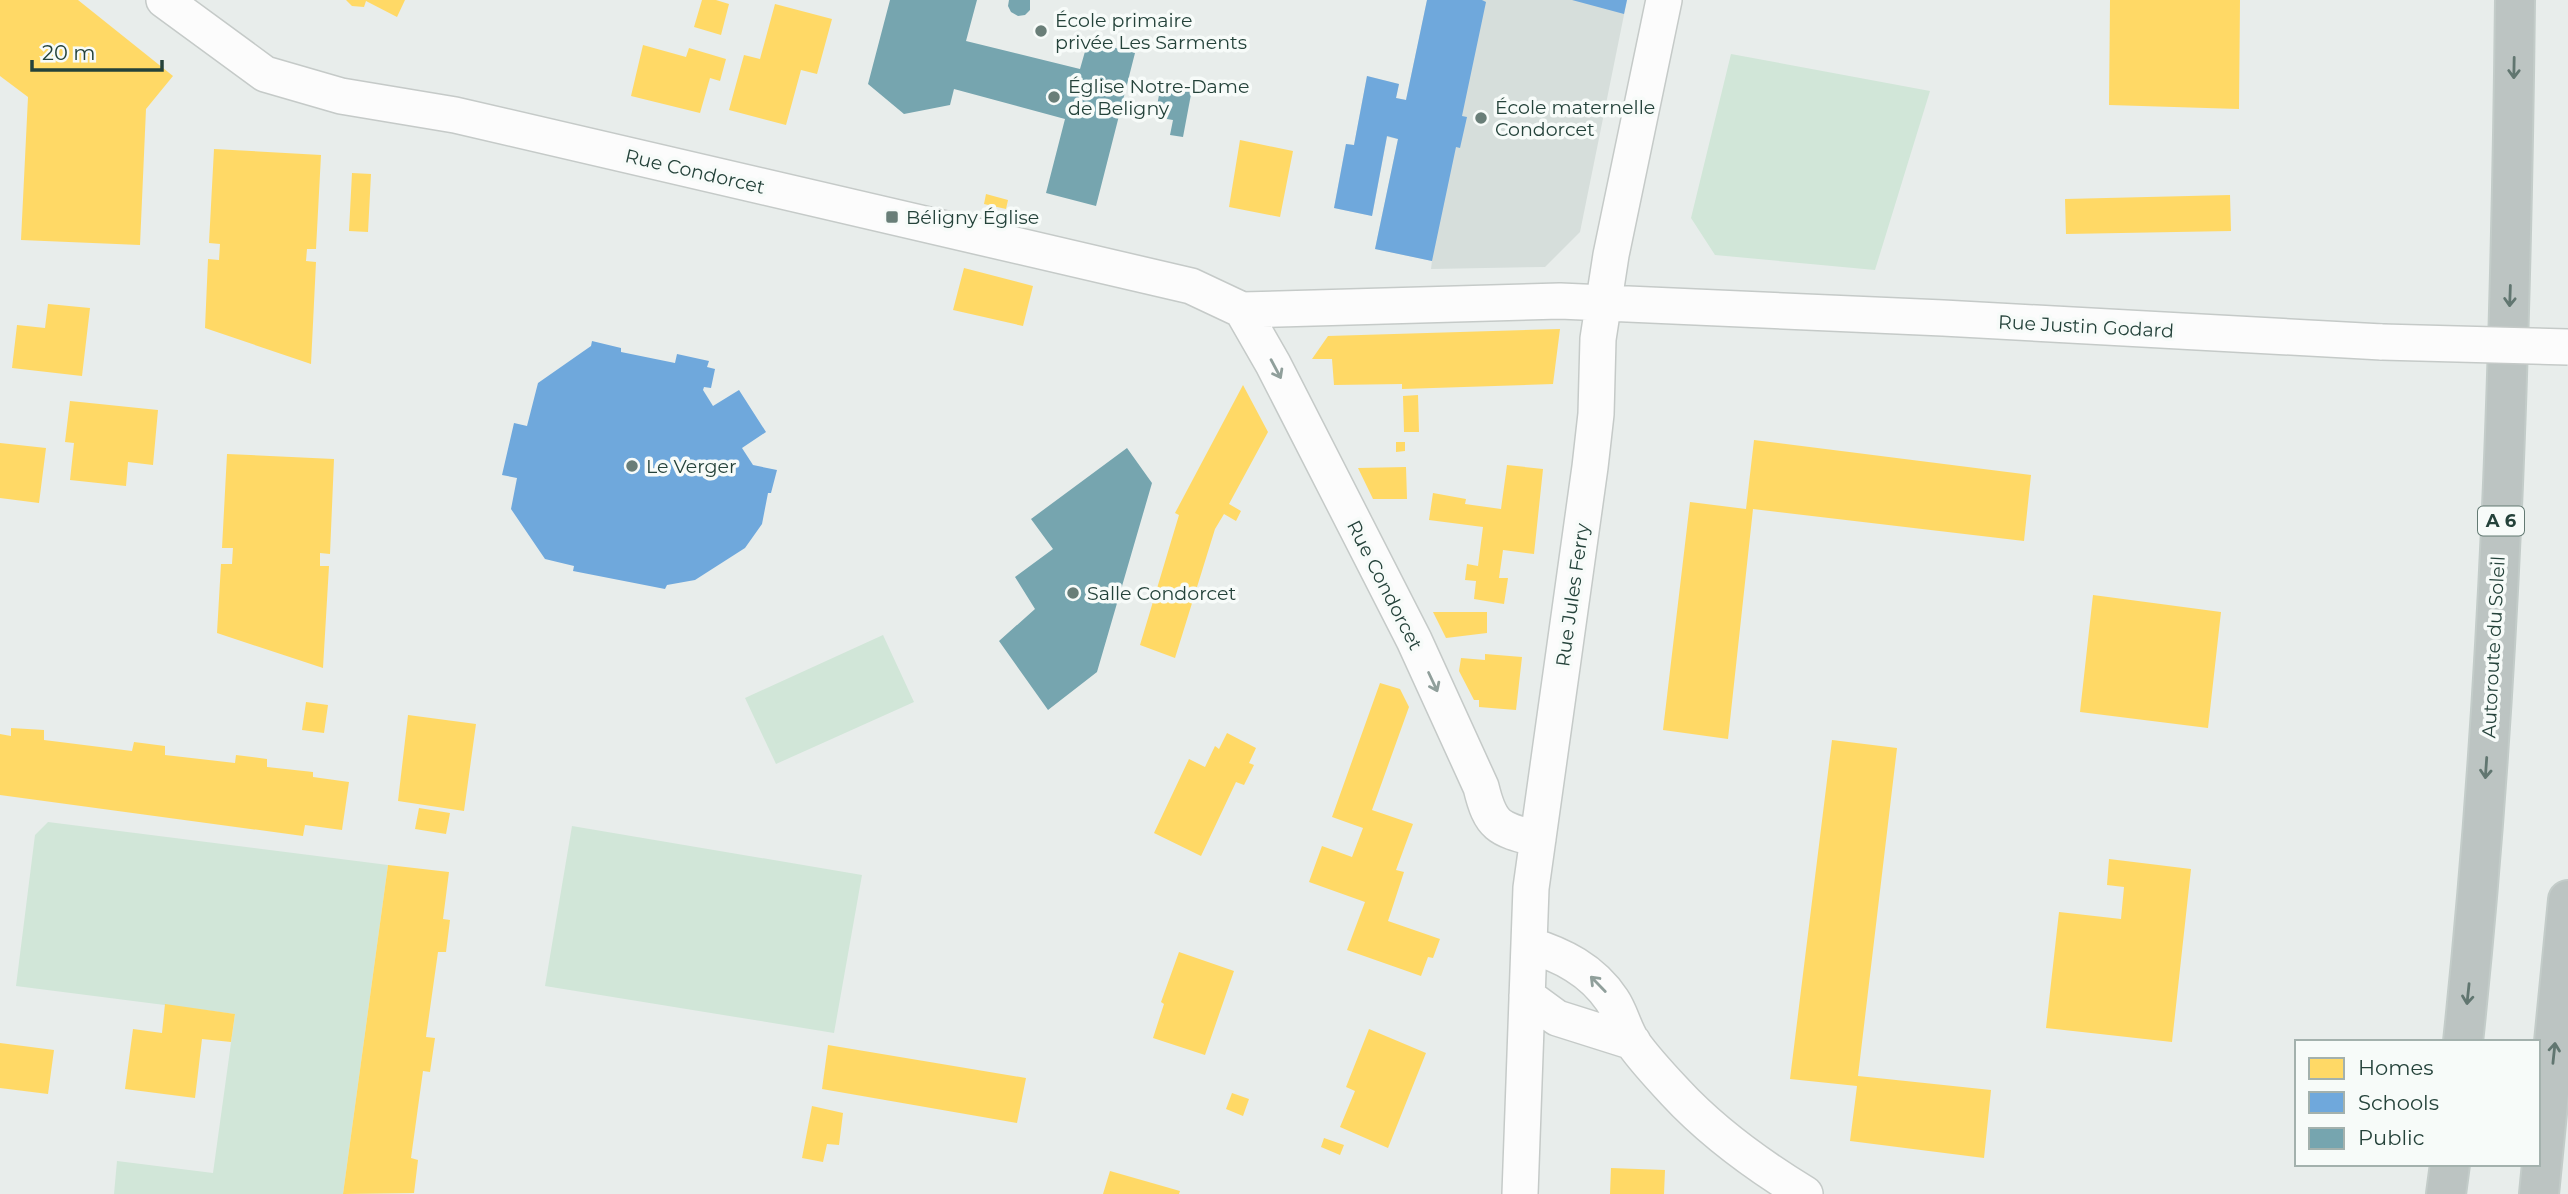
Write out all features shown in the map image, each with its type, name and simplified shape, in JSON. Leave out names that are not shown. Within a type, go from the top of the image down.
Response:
[{"type":"highway","name":"Autoroute du Soleil","points":[[2463,1040],[2483,814],[2504,446],[2512,228],[2515,0]]},
{"type":"highway","points":[[2539,1194],[2568,900]]},
{"type":"highway","points":[[2446,1194],[2450,1166]]},
{"type":"street","name":"Rue Condorcet","points":[[164,0],[265,74],[341,96],[455,115],[1191,286],[1242,310],[1560,301],[1604,303]]},
{"type":"street","name":"Rue Jules Ferry","points":[[1520,1194],[1531,888],[1590,467],[1596,414],[1598,339],[1611,255],[1664,0]]},
{"type":"street","name":"Rue Justin Godard","points":[[1604,303],[2382,342],[2568,347]]},
{"type":"street","name":"Rue Condorcet","points":[[1242,310],[1273,364],[1413,640],[1481,787],[1487,813],[1494,823],[1513,833],[1538,839]]},
{"type":"street","points":[[1529,945],[1574,962],[1599,984],[1612,1001],[1633,1042],[1676,1094],[1715,1130],[1775,1176],[1805,1194]]},
{"type":"street","points":[[1527,996],[1557,1018],[1633,1042]]},
{"type":"shaded area","name":"École maternelle Condorcet","points":[[1427,0],[1627,0],[1580,232],[1545,267],[1431,269],[1432,261],[1375,249],[1398,139],[1387,137],[1372,216],[1334,208],[1346,144],[1354,145],[1367,76],[1399,84],[1396,98],[1406,100]]},
{"type":"green space","points":[[1731,54],[1930,91],[1875,270],[1715,255],[1691,218]]},
{"type":"green space","points":[[883,635],[914,702],[776,764],[745,698]]},
{"type":"green space","points":[[48,822],[388,865],[343,1194],[114,1194],[117,1161],[213,1173],[235,1014],[16,986],[35,835]]},
{"type":"green space","points":[[572,826],[862,875],[834,1033],[545,986]]},
{"type":"building: Homes","points":[[0,0],[78,0],[173,76],[146,109],[140,245],[21,240],[28,97],[0,76]]},
{"type":"building: Homes","points":[[346,0],[405,0],[397,17],[366,1],[364,7],[352,6]]},
{"type":"building: Homes","points":[[702,0],[729,4],[721,35],[694,27]]},
{"type":"building: Homes","points":[[2110,0],[2240,0],[2239,109],[2109,105]]},
{"type":"building: Homes","points":[[775,4],[832,19],[817,74],[801,70],[786,125],[729,110],[744,55],[760,59]]},
{"type":"building: Homes","points":[[643,45],[686,57],[689,48],[726,59],[720,81],[710,78],[700,113],[631,96]]},
{"type":"building: Homes","points":[[1240,140],[1293,151],[1280,217],[1229,207]]},
{"type":"building: Homes","points":[[214,149],[321,155],[316,249],[307,249],[306,261],[316,262],[311,364],[205,328],[208,259],[219,260],[220,244],[209,243]]},
{"type":"building: Homes","points":[[352,173],[371,174],[368,232],[349,231]]},
{"type":"building: Homes","points":[[986,194],[1008,200],[1006,209],[984,204]]},
{"type":"building: Homes","points":[[2230,195],[2231,231],[2066,234],[2065,199]]},
{"type":"building: Homes","points":[[964,268],[1033,286],[1023,326],[953,310]]},
{"type":"building: Homes","points":[[48,304],[90,308],[82,376],[12,368],[17,325],[45,328]]},
{"type":"building: Homes","points":[[1560,329],[1553,384],[1402,389],[1402,384],[1334,385],[1332,359],[1312,359],[1328,336]]},
{"type":"building: Homes","points":[[1243,385],[1268,432],[1229,504],[1241,511],[1236,521],[1224,514],[1215,529],[1175,658],[1140,645],[1179,515],[1175,513]]},
{"type":"building: Homes","points":[[1418,395],[1419,432],[1404,432],[1403,396]]},
{"type":"building: Homes","points":[[70,401],[158,410],[153,465],[128,462],[126,486],[70,480],[74,443],[65,442]]},
{"type":"building: Homes","points":[[1754,440],[2031,475],[2024,541],[1753,509],[1728,739],[1663,730],[1690,502],[1746,509]]},
{"type":"building: Homes","points":[[1396,442],[1405,442],[1405,451],[1396,452]]},
{"type":"building: Homes","points":[[0,443],[46,448],[39,503],[0,498]]},
{"type":"building: Homes","points":[[227,454],[334,459],[330,554],[320,553],[320,566],[329,566],[323,668],[217,633],[221,564],[232,564],[233,548],[222,548]]},
{"type":"building: Homes","points":[[1507,465],[1543,469],[1534,554],[1503,550],[1499,578],[1508,578],[1504,604],[1474,599],[1476,581],[1465,580],[1467,564],[1478,566],[1483,527],[1429,520],[1433,493],[1466,499],[1465,504],[1501,509]]},
{"type":"building: Homes","points":[[1406,467],[1407,499],[1373,499],[1358,468]]},
{"type":"building: Homes","points":[[2093,595],[2221,612],[2208,728],[2080,712]]},
{"type":"building: Homes","points":[[1433,612],[1487,612],[1487,633],[1446,638]]},
{"type":"building: Homes","points":[[1485,654],[1522,657],[1516,710],[1479,707],[1479,700],[1474,700],[1459,671],[1461,658],[1485,660]]},
{"type":"building: Homes","points":[[1380,683],[1400,689],[1409,707],[1372,810],[1413,824],[1396,870],[1404,872],[1388,921],[1440,939],[1433,958],[1428,957],[1421,976],[1347,950],[1365,902],[1309,882],[1322,846],[1352,857],[1363,828],[1332,817]]},
{"type":"building: Homes","points":[[306,702],[328,705],[324,733],[302,730]]},
{"type":"building: Homes","points":[[408,715],[476,724],[464,811],[398,801]]},
{"type":"building: Homes","points":[[11,728],[44,730],[44,740],[132,751],[134,742],[165,746],[165,755],[235,763],[236,755],[267,759],[267,767],[313,772],[313,777],[349,782],[342,830],[305,825],[303,836],[0,795],[0,734],[11,736]]},
{"type":"building: Homes","points":[[1227,733],[1256,748],[1249,763],[1254,765],[1244,785],[1236,782],[1201,856],[1154,833],[1189,759],[1205,767],[1215,746],[1219,749]]},
{"type":"building: Homes","points":[[1832,740],[1897,748],[1858,1076],[1991,1090],[1984,1158],[1850,1141],[1857,1086],[1790,1079]]},
{"type":"building: Homes","points":[[419,808],[450,813],[446,834],[415,829]]},
{"type":"building: Homes","points":[[2109,859],[2191,869],[2172,1042],[2046,1028],[2059,912],[2121,919],[2124,887],[2107,885]]},
{"type":"building: Homes","points":[[388,865],[449,872],[443,919],[450,920],[446,952],[438,952],[426,1037],[435,1038],[430,1072],[423,1071],[411,1158],[418,1160],[414,1193],[343,1194]]},
{"type":"building: Homes","points":[[1179,952],[1234,971],[1205,1055],[1153,1038],[1164,1004],[1161,1002]]},
{"type":"building: Homes","points":[[165,1004],[235,1014],[231,1042],[202,1039],[195,1098],[125,1089],[133,1029],[162,1033]]},
{"type":"building: Homes","points":[[1369,1029],[1426,1053],[1388,1148],[1340,1127],[1355,1091],[1346,1087]]},
{"type":"building: Homes","points":[[0,1043],[54,1050],[48,1094],[0,1088]]},
{"type":"building: Homes","points":[[828,1045],[1026,1078],[1017,1123],[822,1089]]},
{"type":"building: Homes","points":[[1232,1093],[1249,1099],[1243,1116],[1226,1109]]},
{"type":"building: Homes","points":[[812,1106],[843,1113],[839,1145],[827,1144],[823,1162],[802,1158]]},
{"type":"building: Homes","points":[[1324,1138],[1344,1145],[1340,1155],[1321,1147]]},
{"type":"building: Homes","points":[[1611,1168],[1665,1170],[1664,1194],[1610,1194]]},
{"type":"building: Homes","points":[[1110,1171],[1180,1191],[1179,1194],[1103,1194]]},
{"type":"building: Schools","points":[[1427,0],[1486,2],[1462,116],[1467,117],[1460,148],[1456,147],[1432,261],[1375,249],[1398,139],[1387,136],[1372,216],[1334,208],[1346,144],[1354,145],[1367,76],[1399,84],[1396,98],[1406,100]]},
{"type":"building: Schools","points":[[1572,0],[1627,0],[1624,14]]},
{"type":"building: Schools","name":"Le Verger","points":[[592,341],[621,348],[621,352],[675,363],[677,354],[709,361],[707,367],[715,369],[711,388],[704,387],[703,390],[713,406],[739,390],[766,432],[742,448],[753,465],[777,470],[771,493],[768,493],[762,524],[745,548],[695,580],[667,585],[665,589],[573,571],[574,566],[545,559],[511,509],[517,478],[502,475],[514,423],[527,426],[538,383],[591,346]]},
{"type":"building: Public","name":"Église Notre-Dame de Beligny","points":[[890,0],[977,0],[966,41],[1080,69],[1088,41],[1135,53],[1096,206],[1046,193],[1065,119],[954,89],[950,105],[904,114],[868,84]]},
{"type":"building: Public","points":[[1009,0],[1030,0],[1030,10],[1025,15],[1018,16],[1011,12]]},
{"type":"building: Public","points":[[1161,84],[1192,89],[1183,137],[1170,135],[1173,120],[1155,117]]},
{"type":"building: Public","name":"Salle Condorcet","points":[[1127,448],[1152,483],[1097,672],[1048,710],[999,641],[1035,609],[1015,577],[1053,549],[1031,519]]},
{"type":"place","name":"École primaire privée Les Sarments","points":[[1041,31]]},
{"type":"place","name":"Église Notre-Dame de Beligny","points":[[1054,97]]},
{"type":"place","name":"École maternelle Condorcet","points":[[1481,118]]},
{"type":"place","name":"Béligny Église","points":[[892,217]]},
{"type":"place","name":"Le Verger","points":[[632,466]]},
{"type":"place","name":"Salle Condorcet","points":[[1073,593]]}]
